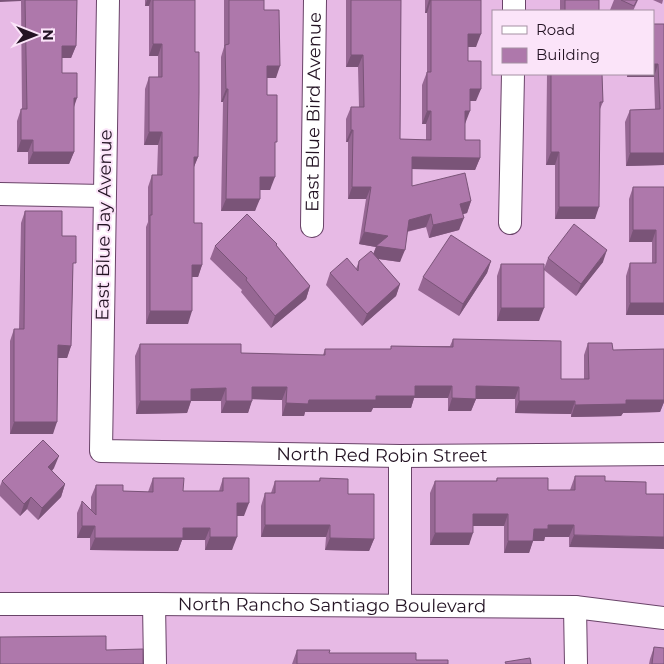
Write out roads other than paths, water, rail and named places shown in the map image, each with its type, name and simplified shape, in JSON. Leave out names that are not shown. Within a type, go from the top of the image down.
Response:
[{"type":"street","name":"East Blue Jay Avenue","points":[[101,451],[108,0]]},
{"type":"street","name":"East Blue Bird Avenue","points":[[312,226],[315,0]]},
{"type":"street","points":[[510,223],[513,75]]},
{"type":"street","points":[[0,194],[104,196]]},
{"type":"street","name":"North Red Robin Street","points":[[101,451],[400,456],[664,454]]},
{"type":"street","points":[[400,456],[400,606]]},
{"type":"street","name":"North Rancho Santiago Boulevard","points":[[0,604],[575,607],[664,618]]},
{"type":"street","points":[[154,604],[156,664]]},
{"type":"street","points":[[575,607],[576,664]]}]
